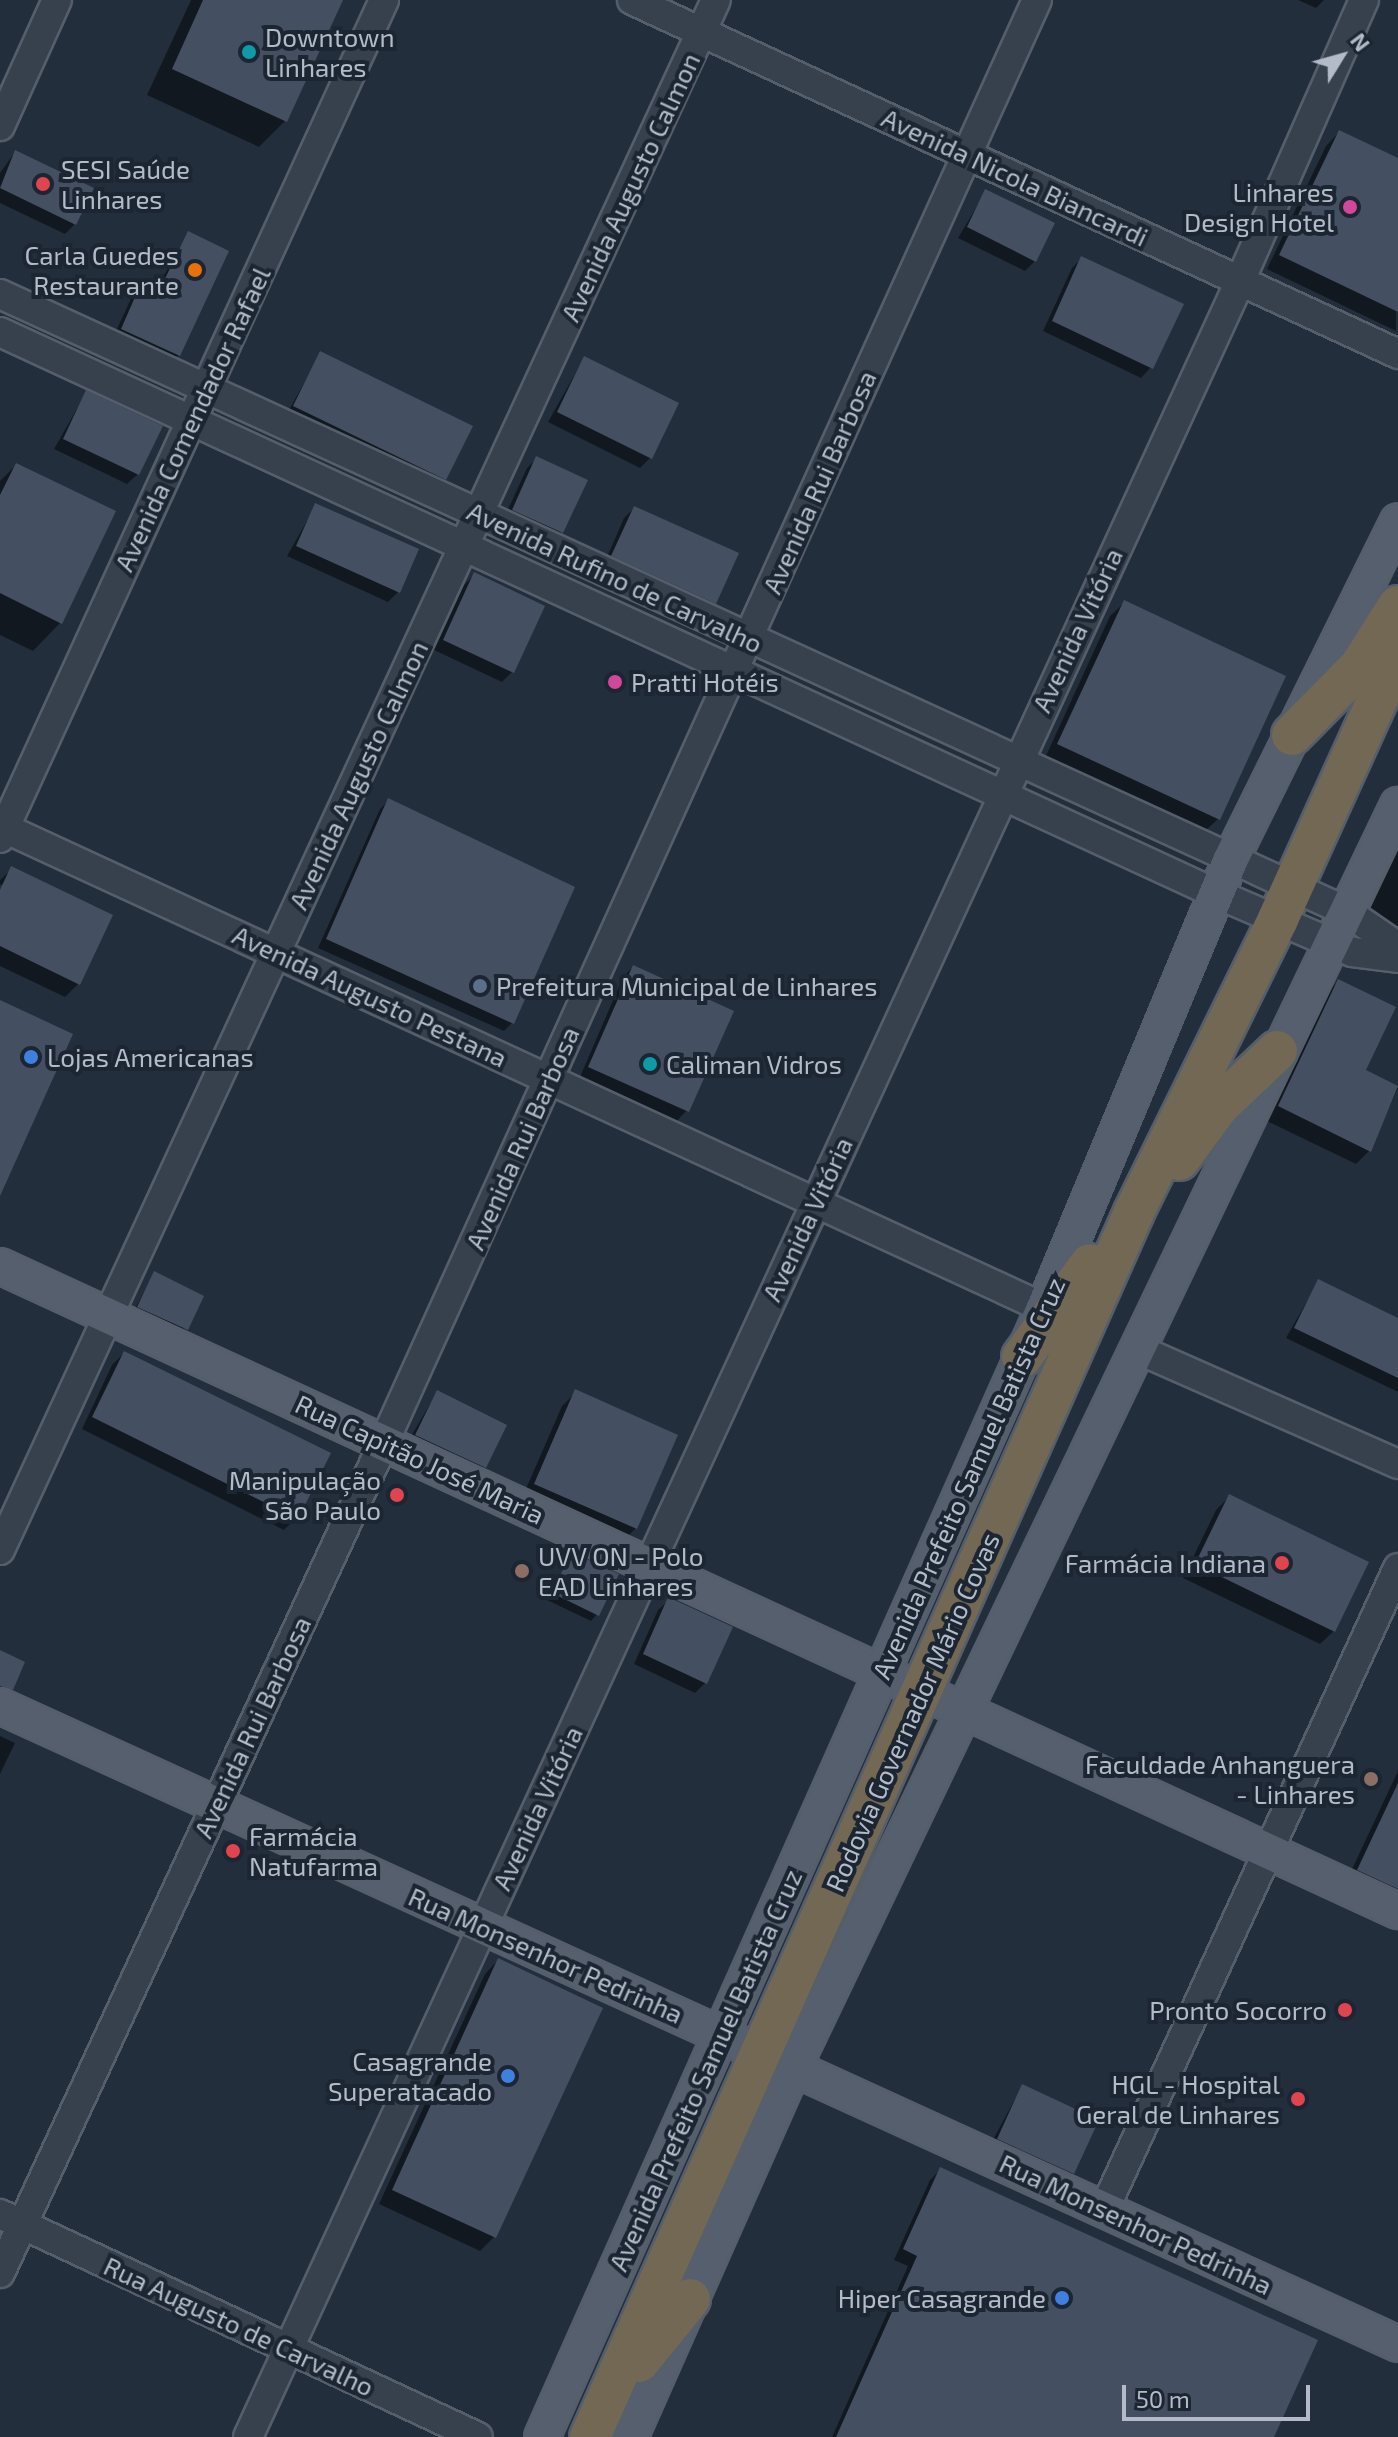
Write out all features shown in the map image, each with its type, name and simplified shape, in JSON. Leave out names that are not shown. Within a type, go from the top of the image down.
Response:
[{"type":"highway","points":[[1292,735],[1360,666],[1398,606]]},
{"type":"highway","points":[[1286,903],[1398,654]]},
{"type":"highway","name":"Rodovia Governador Mário Covas","points":[[598,2420],[776,2060],[923,1689],[1134,1212],[1286,903]]},
{"type":"highway","points":[[1134,1212],[1219,1106],[1277,1051]]},
{"type":"highway","points":[[1022,1357],[1080,1284],[1119,1205],[1170,1136]]},
{"type":"highway","points":[[598,2420],[690,2299]]},
{"type":"main road","name":"Avenida Prefeito Samuel Batista Cruz","points":[[542,2437],[1044,1308],[1230,861],[1398,521]]},
{"type":"main road","points":[[630,2437],[690,2299],[776,2060],[966,1709],[1135,1348],[1398,805]]},
{"type":"main road","name":"Rua Capitão José Maria","points":[[0,1266],[966,1709]]},
{"type":"main road","name":"Rua Monsenhor Pedrinha","points":[[0,1706],[1398,2344]]},
{"type":"main road","points":[[966,1709],[1398,1911]]},
{"type":"street","points":[[0,126],[57,0]]},
{"type":"street","name":"Avenida Comendador Rafael","points":[[1,831],[384,0]]},
{"type":"street","name":"Avenida Nicola Biancardi","points":[[632,0],[1398,354]]},
{"type":"street","name":"Avenida Augusto Calmon","points":[[0,1550],[716,0]]},
{"type":"street","name":"Avenida Rui Barbosa","points":[[0,2273],[11,2220],[216,1804],[384,1442],[1037,0]]},
{"type":"street","name":"Avenida Vitória","points":[[248,2437],[1001,794],[1240,281],[1364,0]]},
{"type":"street","name":"Avenida Rufino de Carvalho","points":[[0,294],[1230,861],[1286,903]]},
{"type":"street","name":"Avenida Rufino de Carvalho","points":[[0,332],[1217,894],[1286,903]]},
{"type":"street","name":"Avenida Augusto Pestana","points":[[1,831],[276,953],[1044,1308]]},
{"type":"street","points":[[1286,903],[1346,911],[1398,947]]},
{"type":"street","points":[[1286,903],[1333,944],[1352,952],[1398,958]]},
{"type":"street","points":[[1135,1348],[1398,1464]]},
{"type":"street","points":[[1104,2210],[1398,1568]]},
{"type":"street","name":"Rua Augusto de Carvalho","points":[[11,2220],[478,2437]]},
{"type":"building","name":"Downtown Linhares","points":[[203,0],[343,0],[287,122],[172,69]]},
{"type":"building","name":"Linhares Design Hotel","points":[[1339,130],[1398,158],[1398,312],[1279,255]]},
{"type":"building","name":"SESI Saúde Linhares","points":[[15,150],[94,188],[76,225],[0,188]]},
{"type":"building","points":[[985,189],[1055,223],[1036,262],[967,227]]},
{"type":"building","points":[[188,231],[229,251],[180,356],[121,329],[142,281],[160,289]]},
{"type":"building","points":[[1081,256],[1184,304],[1153,369],[1052,321]]},
{"type":"building","points":[[320,351],[473,426],[446,480],[293,406]]},
{"type":"building","points":[[584,356],[679,403],[652,459],[557,412]]},
{"type":"building","points":[[86,390],[163,426],[139,475],[63,439]]},
{"type":"building","points":[[536,456],[588,480],[563,533],[512,510]]},
{"type":"building","points":[[16,463],[116,511],[62,624],[0,593],[0,495]]},
{"type":"building","points":[[315,503],[419,549],[400,593],[296,546]]},
{"type":"building","points":[[634,506],[739,553],[716,604],[611,556]]},
{"type":"building","points":[[474,572],[545,606],[514,673],[443,640]]},
{"type":"building","points":[[1124,600],[1286,676],[1220,820],[1057,744]]},
{"type":"building","points":[[388,798],[575,887],[514,1024],[326,939]]},
{"type":"building","points":[[11,866],[113,915],[80,985],[0,946],[0,890]]},
{"type":"building","points":[[633,965],[734,1011],[689,1112],[588,1067]]},
{"type":"building","points":[[1338,979],[1396,1007],[1366,1070],[1398,1086],[1371,1152],[1278,1106]]},
{"type":"building","name":"Lojas Americanas","points":[[0,1000],[73,1034],[0,1196]]},
{"type":"building","points":[[154,1271],[204,1296],[188,1330],[137,1307]]},
{"type":"building","points":[[1318,1279],[1398,1318],[1398,1378],[1294,1328]]},
{"type":"building","points":[[124,1351],[331,1453],[298,1519],[92,1417]]},
{"type":"building","points":[[575,1389],[678,1435],[637,1529],[534,1484]]},
{"type":"building","points":[[437,1390],[507,1425],[486,1468],[415,1435]]},
{"type":"building","name":"Farmácia Indiana","points":[[1229,1494],[1369,1562],[1335,1632],[1195,1564]]},
{"type":"building","points":[[571,1552],[619,1574],[599,1616],[552,1593]]},
{"type":"building","points":[[668,1597],[733,1627],[707,1684],[643,1654]]},
{"type":"building","points":[[0,1650],[25,1662],[13,1690],[0,1686]]},
{"type":"building","points":[[1398,1783],[1398,1889],[1357,1870]]},
{"type":"building","name":"Casagrande Superatacado","points":[[498,1958],[603,2008],[496,2238],[392,2190]]},
{"type":"building","points":[[1022,2084],[1099,2120],[1074,2174],[997,2139]]},
{"type":"building","name":"Hiper Casagrande","points":[[940,2167],[1318,2340],[1274,2437],[836,2437],[917,2256],[903,2249]]},
{"type":"place","name":"Downtown Linhares","points":[[249,52]]},
{"type":"place","name":"SESI Saúde Linhares","points":[[43,184]]},
{"type":"place","name":"Linhares Design Hotel","points":[[1350,207]]},
{"type":"place","name":"Carla Guedes Restaurante","points":[[195,270]]},
{"type":"place","name":"Pratti Hotéis","points":[[615,682]]},
{"type":"place","name":"Prefeitura Municipal de Linhares","points":[[480,986]]},
{"type":"place","name":"Lojas Americanas","points":[[31,1057]]},
{"type":"place","name":"Caliman Vidros","points":[[650,1064]]},
{"type":"place","name":"Manipulação São Paulo","points":[[397,1495]]},
{"type":"place","name":"Farmácia Indiana","points":[[1282,1563]]},
{"type":"place","name":"UVV ON - Polo EAD Linhares","points":[[522,1571]]},
{"type":"place","name":"Faculdade Anhanguera - Linhares","points":[[1371,1779]]},
{"type":"place","name":"Farmácia Natufarma","points":[[233,1851]]},
{"type":"place","name":"Pronto Socorro","points":[[1345,2010]]},
{"type":"place","name":"Casagrande Superatacado","points":[[508,2076]]},
{"type":"place","name":"HGL - Hospital Geral de Linhares","points":[[1298,2099]]},
{"type":"place","name":"Hiper Casagrande","points":[[1062,2298]]}]
